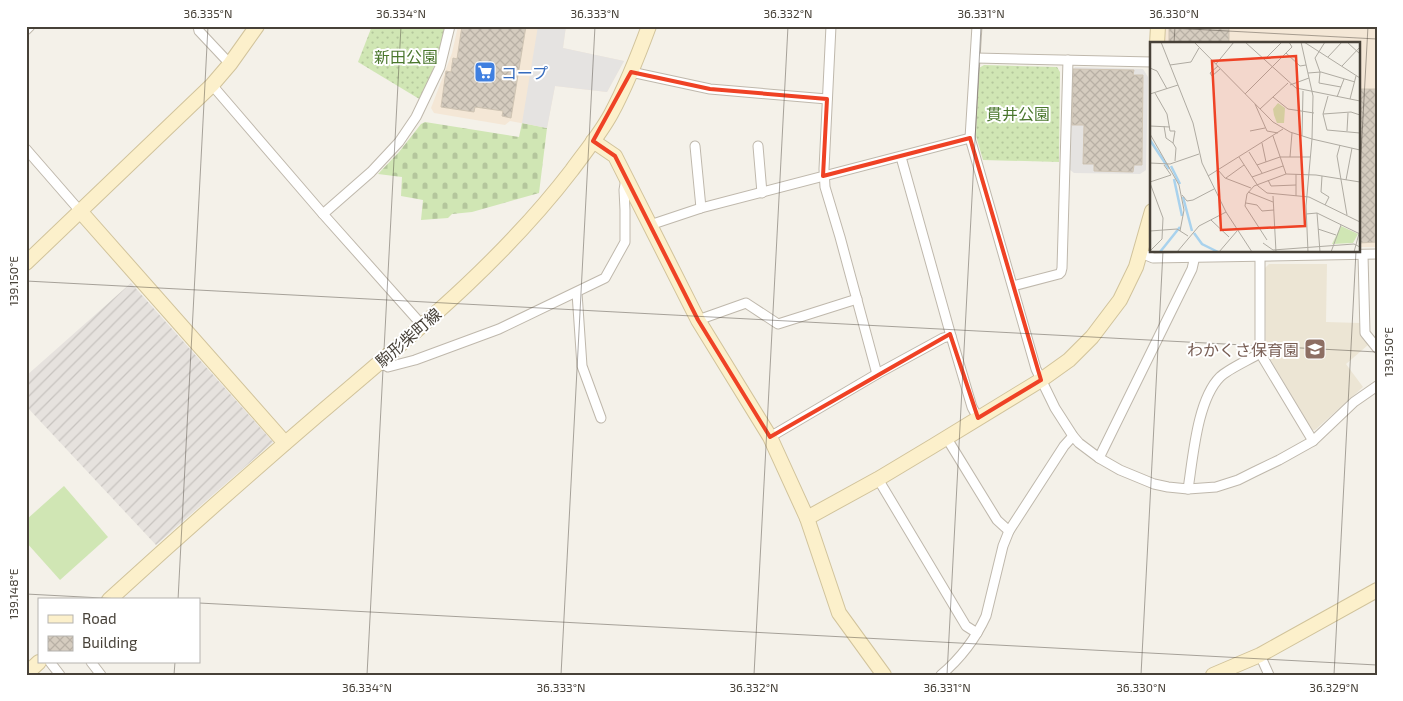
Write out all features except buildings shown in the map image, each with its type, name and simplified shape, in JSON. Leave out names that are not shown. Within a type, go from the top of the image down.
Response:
[{"type":"street","points":[[26,30],[30,26]]},
{"type":"street","points":[[198,26],[199,31],[230,64]]},
{"type":"street","points":[[26,263],[212,85],[230,64],[256,26]]},
{"type":"street","points":[[323,214],[371,172],[399,142],[416,117],[440,67],[450,26]]},
{"type":"street","name":"駒形柴町線","points":[[111,598],[285,443],[422,325],[510,243],[559,186],[610,115],[631,72],[650,26]]},
{"type":"street","points":[[831,26],[825,187],[877,374]]},
{"type":"street","points":[[977,26],[970,138],[1036,369],[1055,408],[1079,443],[1099,458],[1120,470],[1142,479],[1168,487],[1188,489],[1216,487],[1238,480],[1313,441],[1354,402],[1377,386]]},
{"type":"street","points":[[1157,42],[1158,26]]},
{"type":"street","points":[[976,58],[1150,62]]},
{"type":"street","points":[[1013,286],[1058,274],[1062,268],[1068,60]]},
{"type":"street","points":[[631,72],[710,89],[827,100]]},
{"type":"street","points":[[212,85],[422,325]]},
{"type":"street","points":[[650,226],[701,208],[970,138]]},
{"type":"street","points":[[592,142],[615,156],[698,320],[770,437],[807,518],[839,613],[884,675]]},
{"type":"street","points":[[696,146],[701,208]]},
{"type":"street","points":[[758,146],[762,193]]},
{"type":"street","points":[[26,150],[285,443]]},
{"type":"street","points":[[901,156],[950,336],[972,407],[978,418]]},
{"type":"street","points":[[380,362],[388,367],[415,360],[499,329],[605,278],[625,242],[626,210],[624,190],[626,178]]},
{"type":"street","points":[[807,518],[878,479],[1053,373],[1082,348],[1112,312],[1124,292],[1141,253],[1150,219]]},
{"type":"street","points":[[1141,253],[1153,258],[1377,254]]},
{"type":"street","points":[[1363,255],[1365,332],[1377,348]]},
{"type":"street","points":[[1099,458],[1192,269],[1195,256]]},
{"type":"street","points":[[1260,256],[1260,353],[1313,441]]},
{"type":"street","points":[[577,293],[582,366],[601,418]]},
{"type":"street","points":[[698,320],[746,303],[778,324],[857,299]]},
{"type":"street","points":[[770,437],[877,374],[950,336]]},
{"type":"street","points":[[1188,489],[1200,419],[1210,389],[1221,376],[1260,353]]},
{"type":"street","points":[[941,675],[965,652],[977,633],[986,616],[1003,546],[1009,532],[1064,446],[1073,436]]},
{"type":"street","points":[[946,437],[997,520],[1009,532]]},
{"type":"street","points":[[878,479],[966,626],[977,633]]},
{"type":"street","points":[[1213,675],[1260,654],[1377,590]]},
{"type":"street","points":[[1260,654],[1269,675]]},
{"type":"street","points":[[52,664],[60,675]]},
{"type":"street","points":[[93,664],[101,675]]},
{"type":"highlighted area","points":[[631,72],[710,89],[827,99],[823,176],[970,138],[1041,380],[978,418],[950,334],[770,437],[698,320],[615,156],[593,141]]},
{"type":"shaded area","points":[[458,26],[566,26],[563,48],[624,61],[607,92],[555,86],[547,128],[510,121],[505,125],[434,113],[431,108],[452,53]]},
{"type":"shaded area","points":[[538,26],[566,26],[563,48],[624,61],[607,92],[555,86],[547,128],[522,123]]},
{"type":"shaded area","points":[[1165,26],[1377,26],[1377,247],[1360,247],[1360,42],[1165,42]]},
{"type":"shaded area","points":[[1075,67],[1143,69],[1148,77],[1146,170],[1140,174],[1074,173],[1069,169],[1071,71]]},
{"type":"shaded area","name":"わかくさ保育園","points":[[1269,264],[1327,264],[1326,322],[1360,323],[1360,333],[1368,345],[1346,364],[1363,387],[1315,430],[1312,430],[1266,352],[1265,268]]},
{"type":"shaded area","points":[[131,283],[273,442],[156,545],[26,406],[26,376]]},
{"type":"green space","name":"新田公園","points":[[372,26],[446,26],[441,49],[421,100],[358,62]]},
{"type":"green space","name":"貫井公園","points":[[984,65],[1057,67],[1060,72],[1059,162],[983,160],[976,136],[979,68]]},
{"type":"green space","points":[[425,122],[519,137],[522,123],[547,128],[539,193],[472,212],[452,214],[448,218],[421,220],[423,200],[401,196],[402,177],[378,174],[399,152],[421,124]]},
{"type":"green space","points":[[64,486],[108,537],[60,580],[26,542],[26,520]]},
{"type":"place","name":"コープ","points":[[485,72]]},
{"type":"place","name":"わかくさ保育園","points":[[1315,349]]}]
